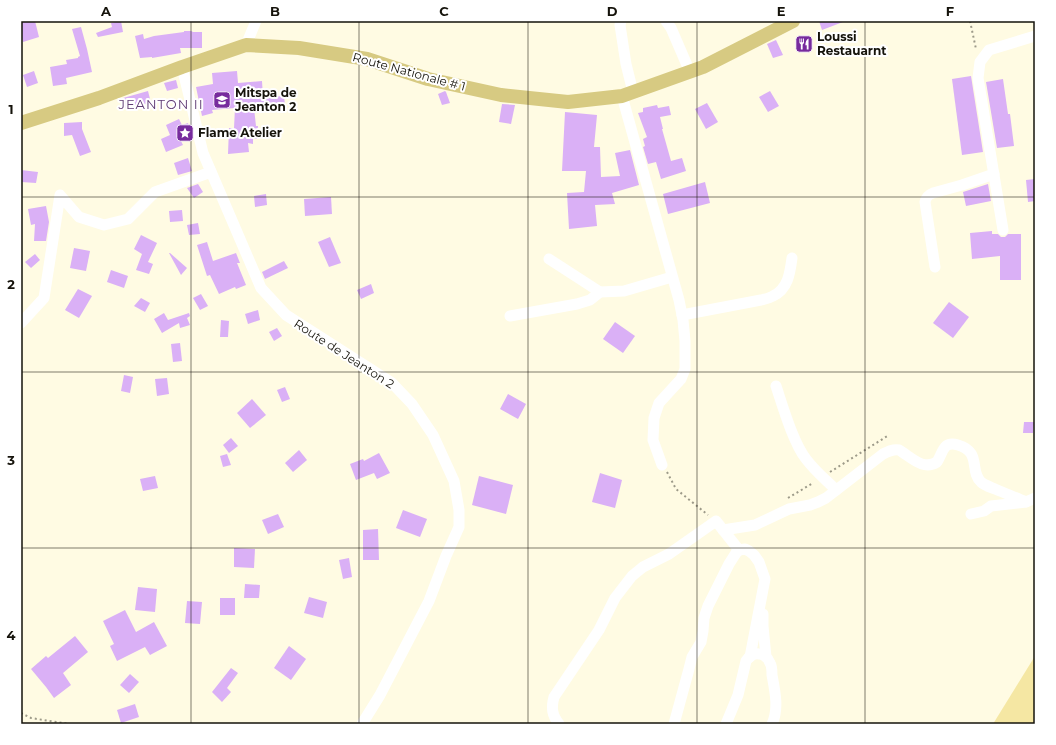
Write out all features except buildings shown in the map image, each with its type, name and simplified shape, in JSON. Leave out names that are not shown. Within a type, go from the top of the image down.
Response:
[{"type":"main road","name":"Route Nationale # 1","points":[[21,123],[99,98],[182,66],[246,45],[300,48],[367,59],[428,78],[501,96],[568,102],[628,94],[690,72],[703,67],[793,21]]},
{"type":"street","points":[[246,45],[256,21]]},
{"type":"street","points":[[621,21],[620,24],[626,64],[628,94],[672,277],[679,300],[685,341],[685,369],[681,379],[659,403],[654,418],[654,440],[662,464]]},
{"type":"street","points":[[666,21],[671,28],[690,72]]},
{"type":"street","points":[[1003,230],[978,78],[980,62],[989,50],[1035,36]]},
{"type":"street","name":"Route de Jeanton 2","points":[[182,66],[202,153],[261,288],[286,315],[392,383],[412,404],[433,435],[454,481],[459,510],[458,527],[429,601],[380,695],[362,724]]},
{"type":"street","points":[[21,323],[44,298],[60,195],[79,217],[104,225],[128,219],[155,192],[211,172]]},
{"type":"street","points":[[935,267],[925,202],[927,197],[929,194],[994,174]]},
{"type":"street","points":[[682,315],[761,300],[774,296],[782,290],[789,279],[792,258]]},
{"type":"street","points":[[549,259],[600,292],[624,291],[672,277]]},
{"type":"street","points":[[510,316],[577,304],[590,300],[600,292]]},
{"type":"street","points":[[776,386],[798,446],[805,459],[836,490]]},
{"type":"street","points":[[723,530],[756,524],[789,509],[818,502],[883,454],[895,449],[899,450],[918,463],[930,465],[937,462],[944,447],[953,444],[958,445],[971,453],[974,459],[976,474],[980,482],[1031,500]]},
{"type":"street","points":[[971,514],[984,511],[991,506],[1031,500]]},
{"type":"street","points":[[559,724],[553,711],[552,705],[554,697],[599,630],[615,598],[632,576],[643,567],[669,554],[716,521],[739,550]]},
{"type":"street","points":[[674,724],[692,657],[701,642],[704,618],[708,606],[736,553],[739,550],[745,549],[754,555],[759,562],[765,579],[750,657]]},
{"type":"street","points":[[763,588],[763,626],[766,657]]},
{"type":"street","points":[[726,724],[738,695],[746,661],[757,653],[766,657],[770,663],[776,699],[774,720],[772,724]]},
{"type":"path","points":[[970,21],[980,62]]},
{"type":"path","points":[[783,501],[889,436]]},
{"type":"path","points":[[662,464],[676,489],[716,521]]},
{"type":"path","points":[[21,713],[31,718],[69,724]]},
{"type":"shaded area","points":[[1035,656],[1035,724],[993,724]]},
{"type":"place","name":"Loussi Restauarnt","points":[[804,44]]},
{"type":"place","name":"Mitspa de Jeanton 2","points":[[222,100]]},
{"type":"place","name":"Flame Atelier","points":[[185,133]]},
{"type":"district","name":"JEANTON II","points":[[161,104]]}]
